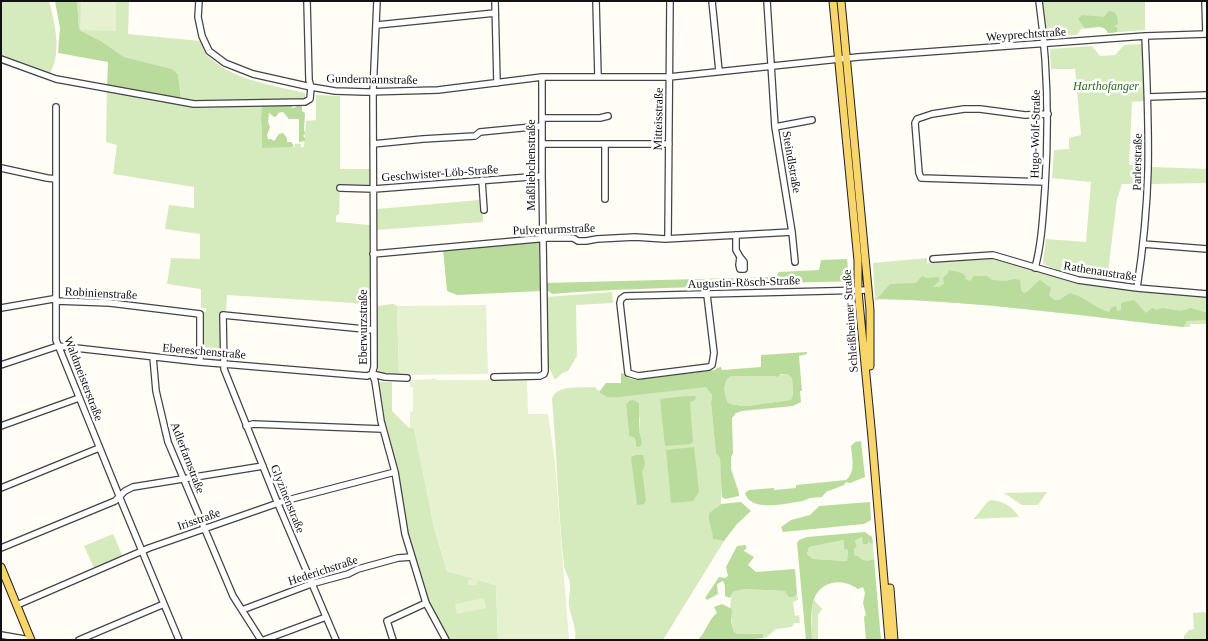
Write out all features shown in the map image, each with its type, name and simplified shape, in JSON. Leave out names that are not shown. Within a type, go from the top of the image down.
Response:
[{"type":"main road","name":"Schleißheimer Straße","points":[[833,1],[843,58],[868,290],[871,322],[870,368],[894,640]]},
{"type":"main road","name":"Schleißheimer Straße","points":[[841,1],[843,58],[858,261],[858,291],[889,640]]},
{"type":"main road","points":[[1,567],[30,640]]},
{"type":"street","points":[[198,1],[198,17],[202,36],[209,51],[225,63],[253,74],[311,87],[309,80],[307,1]]},
{"type":"street","name":"Eberwurzstraße","points":[[377,1],[373,92],[374,367],[372,374],[375,381],[382,429],[395,472],[405,534],[426,603],[446,640]]},
{"type":"street","points":[[495,1],[497,83]]},
{"type":"street","points":[[596,1],[598,77]]},
{"type":"street","name":"Mitteisstraße","points":[[668,238],[670,1]]},
{"type":"street","points":[[712,1],[719,71]]},
{"type":"street","name":"Steindlstraße","points":[[767,1],[774,126],[792,232],[795,262]]},
{"type":"street","name":"Hugo-Wolf-Straße","points":[[1035,268],[1041,230],[1048,114],[1044,43],[1039,1]]},
{"type":"street","points":[[1205,1],[1206,34]]},
{"type":"street","points":[[377,25],[495,13]]},
{"type":"street","name":"Weyprechtstraße","points":[[771,66],[843,58],[1044,43],[1206,34]]},
{"type":"street","name":"Parlerstraße","points":[[1137,288],[1143,244],[1148,171],[1148,97],[1145,36]]},
{"type":"street","name":"Gundermannstraße","points":[[1,59],[56,79],[194,104],[305,102],[310,99],[311,87],[335,91],[373,92],[435,90],[542,77],[669,77],[771,66]]},
{"type":"street","name":"Maßliebchenstraße","points":[[494,377],[540,376],[544,374],[542,77]]},
{"type":"street","points":[[1148,97],[1207,95]]},
{"type":"street","name":"Waldmeisterstraße","points":[[56,108],[56,340],[179,640]]},
{"type":"street","points":[[1045,182],[921,178],[915,123],[917,119],[932,114],[964,109],[980,109],[1025,115],[1048,114]]},
{"type":"street","points":[[542,118],[600,118],[608,116]]},
{"type":"street","points":[[774,126],[812,120]]},
{"type":"street","points":[[374,144],[475,136],[480,132],[542,126]]},
{"type":"street","points":[[542,144],[669,144]]},
{"type":"street","points":[[604,199],[605,144]]},
{"type":"street","points":[[1,168],[56,179]]},
{"type":"street","name":"Geschwister-Löb-Straße","points":[[340,188],[374,189],[542,176]]},
{"type":"street","points":[[482,180],[484,210]]},
{"type":"street","name":"Pulverturmstraße","points":[[373,254],[543,239],[573,238],[578,241],[589,241],[614,238],[668,238],[792,232]]},
{"type":"street","points":[[736,234],[736,250],[740,257]]},
{"type":"street","points":[[1143,244],[1207,249]]},
{"type":"street","name":"Rathenaustraße","points":[[933,259],[993,255],[1078,280],[1137,288],[1207,294]]},
{"type":"street","name":"Augustin-Rösch-Straße","points":[[707,295],[714,353],[712,365],[638,376],[627,371],[621,299],[625,296],[868,290]]},
{"type":"street","name":"Robinienstraße","points":[[1,308],[53,299],[56,301],[110,303],[200,314],[200,362]]},
{"type":"street","points":[[223,364],[223,315],[374,330]]},
{"type":"street","name":"Ebereschenstraße","points":[[1,365],[58,346],[200,362],[406,378]]},
{"type":"street","name":"Adlerfarnstraße","points":[[153,357],[156,391],[168,442],[233,596],[262,640]]},
{"type":"street","name":"Glyzinenstraße","points":[[223,364],[246,426],[336,640]]},
{"type":"street","points":[[1,426],[79,398]]},
{"type":"street","points":[[246,426],[253,424],[382,429]]},
{"type":"street","points":[[1,488],[99,448]]},
{"type":"street","points":[[1,548],[115,501],[132,487],[263,466]]},
{"type":"street","name":"Irisstraße","points":[[17,605],[142,551],[204,529],[278,504],[395,472]]},
{"type":"street","name":"Hederichstraße","points":[[242,610],[311,584],[348,574],[358,569],[398,558],[412,557]]},
{"type":"street","points":[[393,640],[387,621],[426,603]]},
{"type":"street","points":[[79,640],[164,604]]},
{"type":"street","points":[[262,640],[326,617]]},
{"type":"street","points":[[1,635],[30,640]]},
{"type":"green space","points":[[1,1],[49,1],[57,47],[54,65],[50,73],[44,74],[1,58]]},
{"type":"green space","points":[[55,1],[77,1],[79,28],[81,31],[101,41],[124,57],[172,69],[178,74],[181,97],[179,99],[107,87],[108,62],[58,53],[60,28]]},
{"type":"green space","points":[[77,1],[129,1],[128,34],[200,41],[207,55],[240,76],[305,93],[305,99],[262,105],[263,147],[295,147],[295,144],[301,144],[301,147],[304,147],[306,121],[316,120],[316,95],[340,96],[340,169],[371,169],[371,185],[340,185],[339,214],[336,216],[336,222],[370,225],[370,304],[227,295],[226,313],[220,314],[221,360],[202,358],[202,312],[206,312],[206,308],[201,308],[201,289],[167,284],[171,258],[200,259],[200,234],[165,229],[169,205],[194,208],[194,187],[113,174],[117,145],[106,142],[107,91],[182,102],[178,74],[172,69],[124,57],[101,41],[81,31],[79,28]]},
{"type":"green space","points":[[81,1],[116,1],[116,31],[80,30]]},
{"type":"green space","points":[[1042,1],[1145,1],[1145,30],[1108,33],[1102,27],[1081,29],[1077,35],[1050,36],[1047,32]]},
{"type":"green space","points":[[1109,11],[1114,12],[1117,16],[1118,24],[1113,27],[1117,27],[1117,32],[1108,33],[1101,27],[1085,28],[1078,19],[1082,15],[1104,17]]},
{"type":"green space","name":"Harthofanger","points":[[1141,44],[1143,47],[1144,101],[1132,102],[1129,165],[1143,166],[1142,184],[1122,184],[1117,199],[1107,280],[1063,272],[1043,264],[1046,239],[1086,242],[1091,182],[1052,178],[1054,150],[1069,149],[1069,138],[1081,135],[1075,69],[1051,69],[1050,49],[1092,46],[1100,56],[1115,55],[1124,45]]},
{"type":"green space","points":[[297,104],[302,104],[302,111],[305,113],[305,134],[303,136],[305,141],[299,142],[299,119],[289,119],[283,112],[278,113],[274,117],[269,113],[268,122],[270,127],[267,135],[268,139],[274,141],[279,134],[283,133],[287,138],[287,142],[291,142],[294,146],[262,148],[262,105],[292,105],[292,108],[296,107]]},
{"type":"green space","points":[[1152,167],[1207,169],[1207,183],[1151,184]]},
{"type":"green space","points":[[479,200],[480,211],[483,211],[483,222],[377,230],[377,209]]},
{"type":"green space","points":[[539,242],[540,291],[457,295],[447,291],[443,250]]},
{"type":"green space","points":[[989,257],[1077,283],[1207,296],[1207,324],[1190,324],[1190,327],[1183,327],[993,306],[916,300],[878,299],[875,301],[873,263],[927,258],[927,263]]},
{"type":"green space","points":[[847,259],[849,279],[847,282],[552,294],[545,288],[545,283],[776,277],[779,272],[819,270],[821,260]]},
{"type":"green space","points":[[949,270],[962,273],[966,277],[965,279],[970,281],[974,276],[987,276],[992,280],[1020,280],[1021,290],[1024,293],[1040,280],[1051,288],[1049,295],[1054,300],[1059,300],[1070,293],[1109,312],[1112,307],[1116,306],[1117,311],[1121,310],[1121,303],[1134,300],[1146,313],[1152,308],[1181,311],[1191,308],[1207,313],[1207,321],[1187,321],[1183,327],[993,306],[916,300],[878,299],[875,301],[890,284],[916,283],[922,276],[927,278],[939,277],[939,281],[933,287],[939,287],[944,284],[943,278]]},
{"type":"green space","points":[[612,292],[613,303],[576,305],[577,356],[568,371],[562,373],[555,380],[547,364],[546,297]]},
{"type":"green space","points":[[393,304],[397,306],[399,375],[385,375],[378,372],[377,306]]},
{"type":"green space","points":[[486,305],[488,374],[399,375],[397,306]]},
{"type":"green space","points":[[807,352],[807,354],[799,356],[801,402],[793,406],[742,411],[736,413],[732,418],[733,453],[731,469],[739,496],[725,499],[722,497],[720,458],[716,454],[711,403],[712,395],[706,387],[620,397],[607,397],[599,392],[606,383],[621,383],[621,373],[625,374],[628,378],[636,380],[715,370],[721,367],[722,370],[761,367],[761,355]],"holes":[[[781,374],[787,374],[792,378],[793,395],[791,400],[748,406],[728,403],[725,385],[731,376],[777,377]]]},
{"type":"green space","points":[[787,374],[792,378],[793,396],[791,400],[748,406],[728,403],[725,385],[731,376]]},
{"type":"green space","points":[[410,380],[527,380],[528,414],[548,414],[555,462],[569,640],[498,640],[496,585],[478,580],[477,585],[468,585],[468,580],[475,579],[447,571],[434,527],[414,429],[410,428],[410,412],[413,411],[413,387],[410,387]]},
{"type":"green space","points":[[379,382],[392,382],[392,411],[409,428],[414,428],[434,527],[447,571],[496,585],[498,640],[448,640],[429,604],[408,534],[397,473],[383,419]]},
{"type":"green space","points":[[706,386],[712,395],[711,403],[716,454],[720,458],[722,480],[721,504],[709,513],[709,519],[714,539],[724,541],[663,640],[575,640],[575,627],[569,606],[570,583],[565,568],[562,544],[552,399],[558,391],[576,387],[595,387],[606,395],[620,397]],"holes":[[[629,401],[640,419],[639,431],[642,441],[636,446],[635,438],[629,436],[626,404]]]},
{"type":"green space","points":[[696,396],[695,400],[690,402],[693,442],[690,444],[665,446],[660,399]]},
{"type":"green space","points":[[633,400],[639,403],[639,431],[642,441],[641,446],[638,447],[636,446],[635,438],[629,436],[626,404]]},
{"type":"green space","points":[[861,441],[865,477],[850,483],[846,482],[844,485],[826,492],[822,497],[779,505],[762,505],[748,499],[745,493],[749,490],[796,488],[796,485],[846,480],[852,469],[851,446],[855,442]]},
{"type":"green space","points":[[694,447],[699,492],[693,501],[671,503],[666,450]]},
{"type":"green space","points":[[643,455],[644,459],[645,465],[642,471],[646,501],[644,504],[637,505],[631,457]]},
{"type":"green space","points":[[1047,492],[1038,505],[1022,505],[1004,493]]},
{"type":"green space","points":[[990,500],[1007,505],[1019,517],[973,519]]},
{"type":"green space","points":[[741,502],[751,511],[737,524],[724,541],[713,539],[709,513],[721,504]]},
{"type":"green space","points":[[870,502],[871,520],[864,524],[783,532],[781,527],[791,520],[810,515],[819,506]]},
{"type":"green space","points":[[865,532],[872,537],[873,543],[870,544],[869,541],[867,544],[863,544],[862,537],[855,541],[857,546],[854,550],[855,556],[868,561],[874,559],[881,640],[866,640],[864,617],[866,615],[863,603],[865,593],[863,587],[858,589],[849,584],[839,582],[824,587],[814,599],[811,615],[812,640],[806,640],[797,543],[799,540],[807,537]],"holes":[[[844,540],[844,549],[848,550],[847,561],[813,559],[807,554],[809,547]]]},
{"type":"green space","points":[[113,534],[123,557],[94,568],[84,546]]},
{"type":"green space","points":[[863,537],[870,544],[873,543],[874,559],[866,561],[855,556],[854,550],[857,546],[855,541]]},
{"type":"green space","points":[[844,540],[848,550],[847,561],[813,559],[807,554],[809,547]]},
{"type":"green space","points":[[745,545],[747,547],[744,551],[754,557],[748,565],[756,572],[795,569],[797,594],[794,597],[789,597],[785,591],[744,589],[733,592],[730,598],[725,596],[723,581],[717,584],[718,594],[707,600],[705,598],[719,577],[725,578],[728,576],[726,567],[737,546]]},
{"type":"green space","points":[[744,589],[785,591],[794,597],[797,594],[798,600],[793,602],[795,616],[799,615],[800,623],[794,623],[792,627],[776,629],[763,638],[762,634],[738,634],[734,632],[730,612],[731,596],[733,592]]},
{"type":"green space","points":[[484,598],[486,608],[457,614],[455,604]]},
{"type":"green space","points":[[813,599],[822,609],[818,615],[818,640],[812,640]]},
{"type":"green space","points":[[722,604],[732,609],[731,621],[734,632],[738,634],[763,634],[763,638],[698,640],[717,613],[714,607]]},
{"type":"green space","points":[[1205,612],[1207,617],[1207,640],[1184,640],[1184,636],[1189,630],[1194,629],[1193,613]]}]
